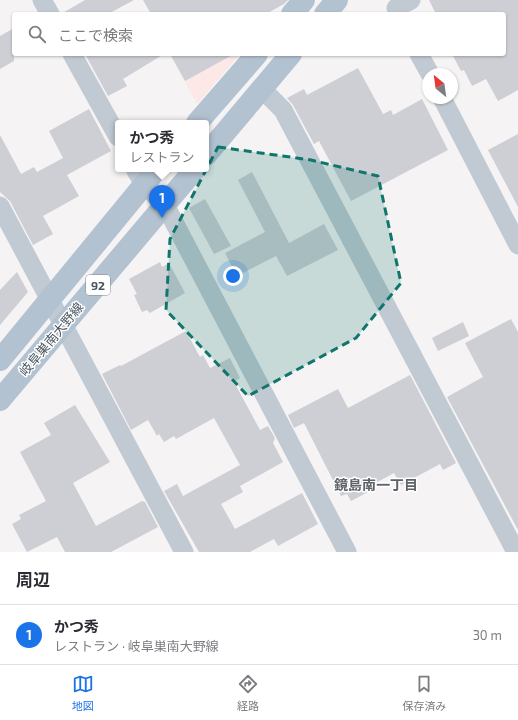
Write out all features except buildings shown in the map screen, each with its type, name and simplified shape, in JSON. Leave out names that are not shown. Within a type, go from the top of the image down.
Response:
[{"type":"main road","points":[[294,12],[304,0]]},
{"type":"main road","points":[[327,12],[337,0]]},
{"type":"main road","points":[[200,120],[255,56]]},
{"type":"main road","points":[[209,152],[289,56]]},
{"type":"main road","name":"岐阜巣南大野線","points":[[0,400],[192,172]]},
{"type":"main road","name":"岐阜巣南大野線","points":[[0,360],[50,298],[145,174]]},
{"type":"street","points":[[42,0],[49,12]]},
{"type":"street","points":[[73,56],[115,133]]},
{"type":"street","points":[[420,56],[427,68]]},
{"type":"street","points":[[262,89],[284,110],[516,552]]},
{"type":"street","points":[[445,104],[518,245]]},
{"type":"street","points":[[145,174],[165,205],[347,552]]},
{"type":"street","points":[[0,206],[184,552]]},
{"type":"highlighted area","points":[[218,147],[311,160],[378,176],[401,283],[356,338],[248,396],[166,310],[170,239]]},
{"type":"shaded area","points":[[171,56],[238,56],[197,104]]},
{"type":"place","name":"かつ秀","points":[[162,218]]},
{"type":"district","name":"鏡島南一丁目","points":[[376,484]]}]
